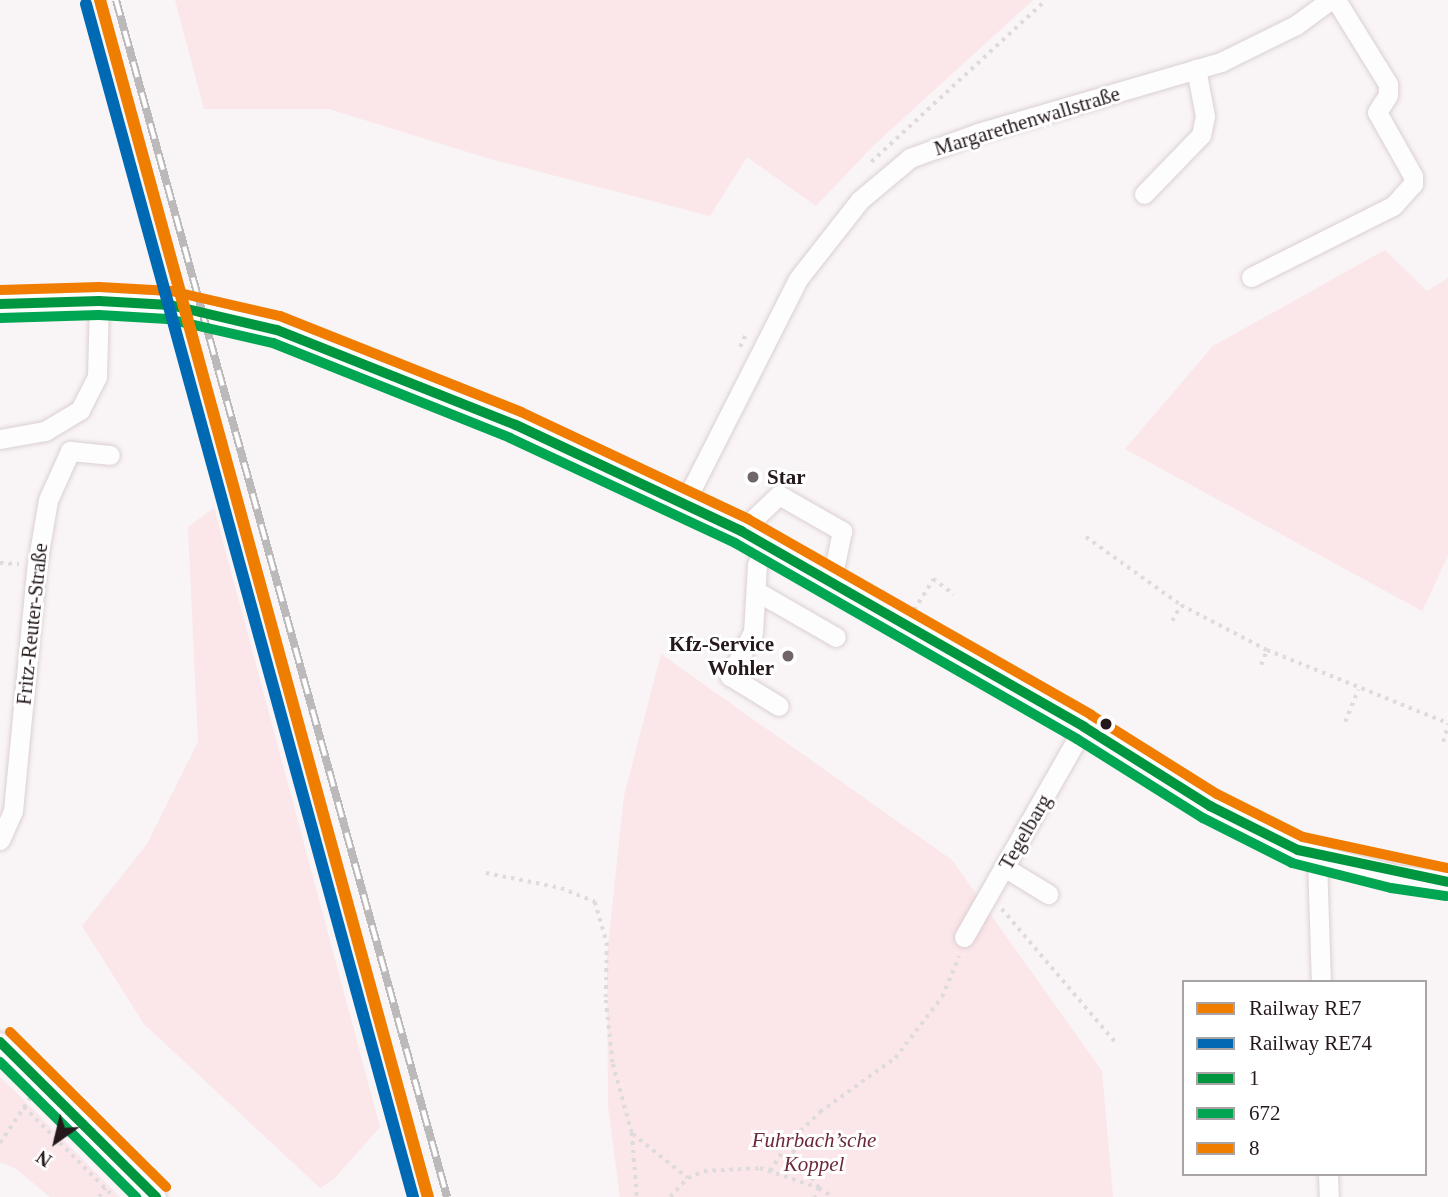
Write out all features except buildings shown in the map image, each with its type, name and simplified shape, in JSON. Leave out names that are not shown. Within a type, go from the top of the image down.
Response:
[{"type":"street","name":"Margarethenwallstraße","points":[[685,502],[797,279],[860,200],[911,158],[978,133],[1221,62],[1296,24],[1330,0]]},
{"type":"street","points":[[1251,277],[1392,206],[1413,184],[1377,112],[1388,95],[1388,84],[1336,0]]},
{"type":"street","points":[[1144,194],[1201,135],[1205,116],[1196,69]]},
{"type":"street","points":[[0,439],[45,431],[80,410],[97,377],[99,301]]},
{"type":"street","points":[[0,304],[99,301],[170,305],[276,330],[516,425],[685,502],[741,531],[904,627],[1084,727],[1210,806],[1317,858],[1448,882]]},
{"type":"street","name":"Fritz-Reuter-Straße","points":[[0,840],[13,811],[37,564],[48,500],[70,451],[110,455]]},
{"type":"street","points":[[741,531],[779,495],[842,531],[831,584]]},
{"type":"street","points":[[765,545],[757,565],[753,632],[730,676],[779,706]]},
{"type":"street","points":[[756,591],[836,637]]},
{"type":"street","name":"Tegelbarg","points":[[964,937],[1084,727]]},
{"type":"street","points":[[1317,858],[1321,980]]},
{"type":"street","points":[[1004,867],[1048,894]]},
{"type":"street","points":[[0,1042],[156,1197]]},
{"type":"street","points":[[1328,1176],[1329,1197]]},
{"type":"path","points":[[1086,537],[1181,605],[1267,650],[1358,690],[1448,724],[1443,741]]},
{"type":"path","points":[[904,627],[933,579],[954,594]]},
{"type":"path","points":[[1172,621],[1181,605]]},
{"type":"path","points":[[1261,665],[1267,650]]},
{"type":"path","points":[[1345,722],[1358,690]]},
{"type":"path","points":[[486,873],[561,888],[595,902],[607,943],[606,1000],[614,1064],[632,1133],[637,1197]]},
{"type":"path","points":[[990,894],[1117,1044]]},
{"type":"path","points":[[770,1171],[788,1143],[836,1099],[895,1058],[942,997],[964,937]]},
{"type":"path","points":[[0,1143],[41,1083]]},
{"type":"path","points":[[24,1107],[114,1197]]},
{"type":"path","points":[[632,1133],[688,1178]]},
{"type":"path","points":[[788,1143],[819,1188]]},
{"type":"path","points":[[670,1197],[688,1178],[704,1171],[760,1168],[819,1188],[833,1197]]},
{"type":"path","points":[[99,1197],[105,1188]]},
{"type":"path","points":[[815,1197],[819,1188]]},
{"type":"green space","points":[[175,0],[1033,0],[874,145],[816,206],[747,157],[710,216],[487,158],[329,109],[204,109]]},
{"type":"green space","points":[[1385,250],[1427,291],[1448,278],[1448,556],[1422,611],[1125,449],[1213,346]]},
{"type":"green space","points":[[214,508],[380,1127],[335,1178],[320,1188],[144,1024],[82,926],[147,844],[198,742],[188,527]]},
{"type":"green space","name":"Fuhrbach’sche Koppel","points":[[661,654],[952,860],[1102,1071],[1113,1197],[620,1197],[608,1106],[607,956],[624,796]]},
{"type":"green space","points":[[0,1077],[120,1197],[50,1197],[15,1168],[0,1162]]},
{"type":"railway","points":[[116,0],[447,1197]]},
{"type":"rail line","name":"RE7","points":[[100,0],[428,1197]]},
{"type":"rail line","name":"RE74","points":[[86,4],[413,1197]]},
{"type":"transit line","name":"8","points":[[0,290],[99,287],[171,291],[280,316],[521,412],[748,519],[1091,715],[1217,794],[1303,837],[1448,868]]},
{"type":"transit line","name":"1","points":[[0,304],[99,301],[170,305],[277,330],[516,425],[741,531],[1084,727],[1210,806],[1298,850],[1448,882]]},
{"type":"transit line","name":"672","points":[[0,318],[99,315],[168,319],[273,343],[510,438],[735,543],[1077,739],[1203,818],[1292,863],[1391,888],[1446,896]]},
{"type":"transit line","name":"8","points":[[10,1032],[166,1187]]},
{"type":"transit line","name":"1","points":[[0,1042],[156,1197]]},
{"type":"transit line","name":"672","points":[[0,1062],[136,1197]]},
{"type":"place","name":"Star","points":[[753,477]]},
{"type":"place","name":"Kfz-Service Wohler","points":[[788,656]]}]
